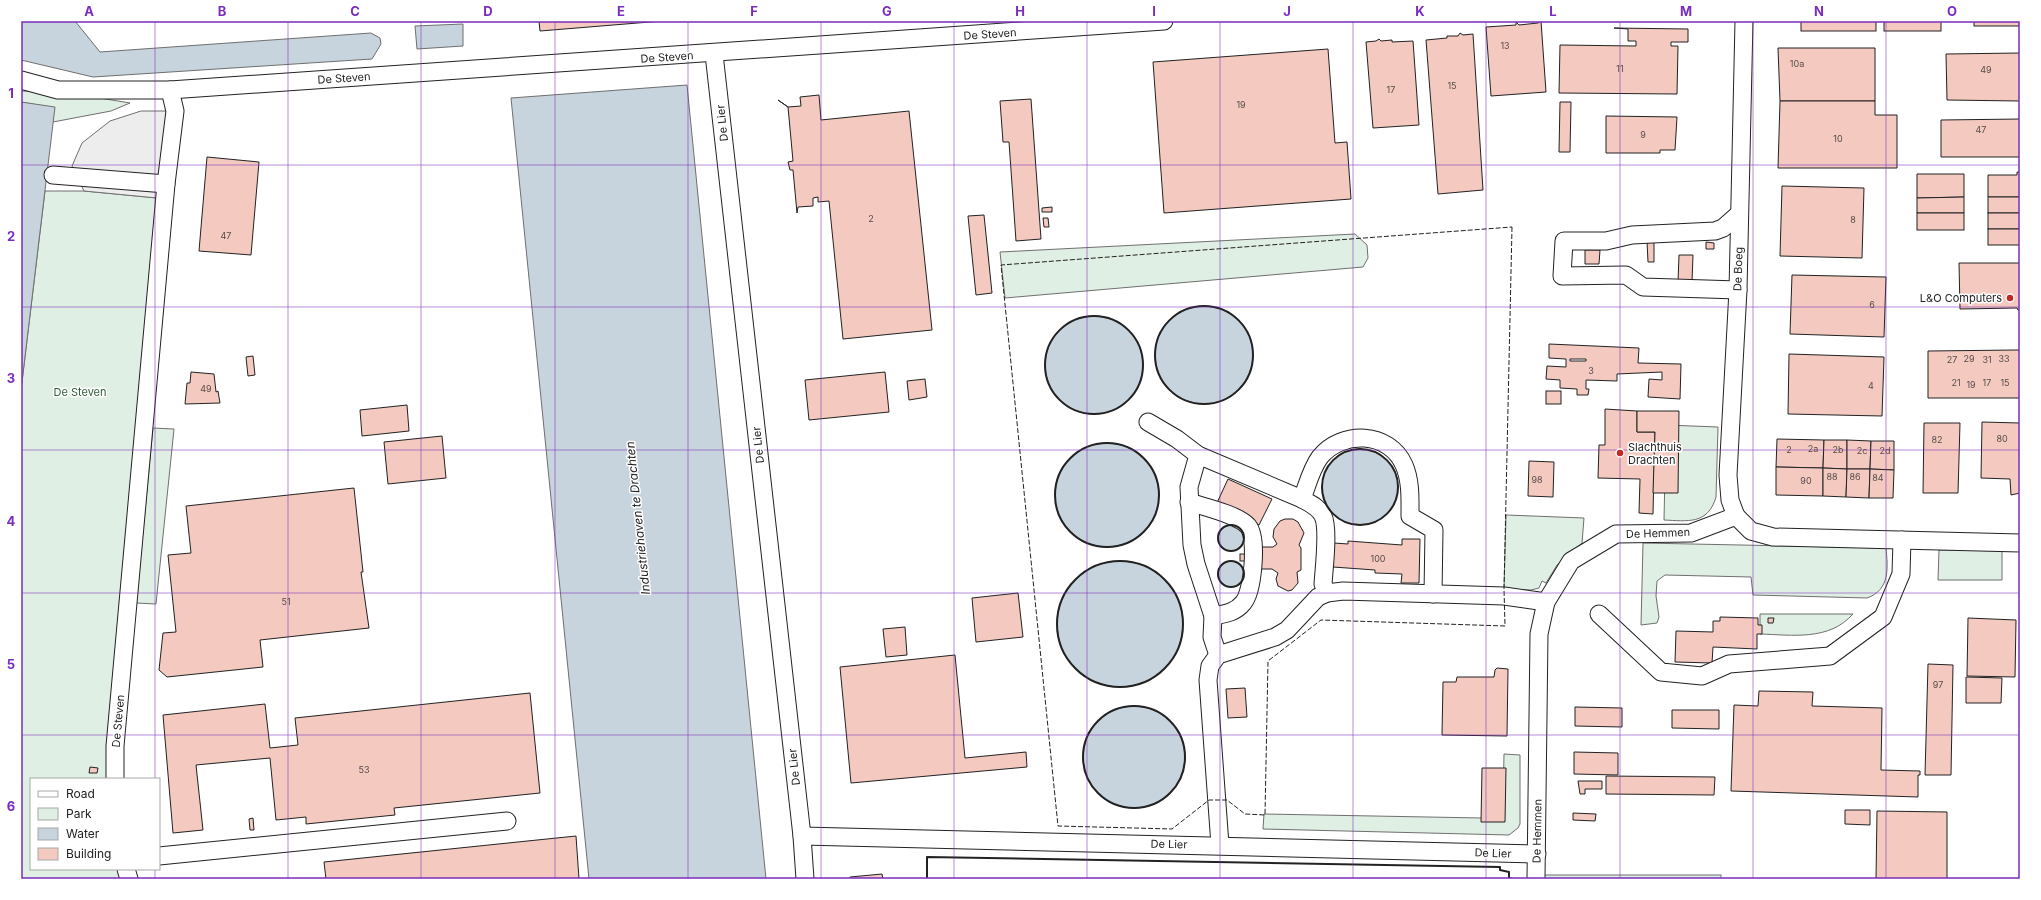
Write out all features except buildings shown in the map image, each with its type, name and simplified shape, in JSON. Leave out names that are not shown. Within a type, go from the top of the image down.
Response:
[{"type":"street","name":"De Steven","points":[[21,80],[58,90],[170,90],[714,54],[1164,21]]},
{"type":"street","name":"De Boeg","points":[[1736,516],[1730,500],[1728,475],[1738,290],[1744,21]]},
{"type":"street","name":"De Lier","points":[[714,54],[802,836],[805,879]]},
{"type":"street","name":"De Steven","points":[[115,778],[115,746],[166,184],[176,111],[170,90]]},
{"type":"street","points":[[54,175],[166,184]]},
{"type":"street","points":[[1738,290],[1643,287],[1626,275],[1562,276],[1564,241],[1606,241],[1632,235],[1715,231],[1723,228],[1739,214]]},
{"type":"street","points":[[1148,422],[1177,439],[1198,455],[1302,499],[1316,507],[1323,516],[1325,527],[1324,584],[1327,593]]},
{"type":"street","points":[[1302,499],[1320,458],[1328,449],[1339,442],[1350,438],[1363,437],[1387,445],[1404,463],[1408,475],[1410,516],[1434,530],[1433,594]]},
{"type":"street","points":[[1198,455],[1191,473],[1189,502],[1196,564],[1213,616],[1212,637],[1218,655]]},
{"type":"street","points":[[1189,502],[1236,518],[1249,527],[1252,535],[1252,565],[1247,598],[1237,609],[1213,616]]},
{"type":"street","points":[[1736,516],[1751,531],[1773,538],[2020,543]]},
{"type":"street","name":"De Hemmen","points":[[1536,879],[1539,634],[1546,602],[1571,561],[1616,534],[1691,533],[1736,516]]},
{"type":"street","points":[[1599,614],[1661,672],[1702,676],[1729,664],[1830,656],[1883,617],[1901,574],[1902,540]]},
{"type":"street","points":[[1220,845],[1208,680],[1210,666],[1218,655],[1275,637],[1287,630],[1318,597],[1327,593],[1343,591],[1504,596],[1546,602]]},
{"type":"street","points":[[160,856],[507,820]]},
{"type":"street","name":"De Lier","points":[[802,836],[1220,845],[1537,854]]},
{"type":"green space","points":[[21,91],[62,93],[130,103],[111,111],[53,122],[54,108],[21,102]]},
{"type":"green space","name":"De Steven","points":[[45,191],[84,191],[157,198],[107,778],[30,778],[30,870],[118,870],[120,879],[21,879],[21,390]]},
{"type":"green space","points":[[1355,234],[1367,245],[1368,258],[1363,267],[1005,298],[1000,252]]},
{"type":"green space","points":[[1666,425],[1718,427],[1716,497],[1708,513],[1702,517],[1688,521],[1664,520]]},
{"type":"green space","points":[[153,428],[174,429],[156,604],[136,603]]},
{"type":"green space","points":[[1506,515],[1584,518],[1582,543],[1557,565],[1546,583],[1542,581],[1539,588],[1531,590],[1504,589]]},
{"type":"green space","points":[[1643,543],[1886,548],[1886,578],[1880,590],[1867,598],[1753,595],[1751,577],[1665,575],[1657,581],[1656,596],[1659,617],[1657,623],[1641,625]]},
{"type":"green space","points":[[1939,550],[2002,550],[2002,580],[1938,580]]},
{"type":"green space","points":[[1760,614],[1853,614],[1833,629],[1798,635],[1760,634]]},
{"type":"green space","points":[[1504,754],[1520,755],[1520,824],[1518,828],[1509,835],[1263,829],[1264,814],[1482,818],[1503,807]]},
{"type":"green space","points":[[1539,875],[1721,875],[1721,879],[1539,879]]},
{"type":"shaded area","points":[[141,111],[175,111],[157,198],[84,191],[72,166],[82,143],[110,121]]},
{"type":"water","points":[[21,21],[75,21],[100,52],[371,33],[380,38],[381,44],[372,59],[93,77],[21,60]]},
{"type":"water","points":[[463,24],[463,46],[417,49],[415,26]]},
{"type":"water","name":"Industriehaven te Drachten","points":[[687,85],[766,879],[589,879],[511,98]]},
{"type":"water","points":[[21,102],[55,107],[21,390]]},
{"type":"water","points":[[1204,306],[1223,309],[1239,320],[1250,336],[1253,355],[1250,374],[1239,390],[1223,401],[1204,404],[1185,401],[1169,390],[1158,374],[1155,355],[1158,336],[1169,320],[1185,309]]},
{"type":"water","points":[[1094,316],[1113,319],[1129,330],[1140,346],[1143,365],[1140,384],[1129,400],[1113,411],[1094,414],[1075,411],[1059,400],[1048,384],[1045,365],[1048,346],[1059,330],[1075,319]]},
{"type":"water","points":[[1107,443],[1127,447],[1136,451],[1144,458],[1151,466],[1155,475],[1159,495],[1155,515],[1151,524],[1144,532],[1136,539],[1127,543],[1107,547],[1087,543],[1078,539],[1070,532],[1063,524],[1059,515],[1055,495],[1059,475],[1063,466],[1070,458],[1078,451],[1087,447]]},
{"type":"water","points":[[1360,449],[1374,452],[1387,460],[1395,473],[1398,487],[1395,501],[1387,514],[1374,522],[1360,525],[1346,522],[1333,514],[1325,501],[1322,487],[1325,473],[1333,460],[1346,452]]},
{"type":"water","points":[[1231,525],[1240,529],[1244,538],[1240,547],[1231,551],[1222,547],[1218,538],[1222,529]]},
{"type":"water","points":[[1120,561],[1144,566],[1155,572],[1168,584],[1178,600],[1183,624],[1178,648],[1172,659],[1160,672],[1144,682],[1120,687],[1096,682],[1085,676],[1072,664],[1062,648],[1057,624],[1062,600],[1068,589],[1080,576],[1096,566]]},
{"type":"water","points":[[1231,561],[1240,565],[1244,574],[1240,583],[1231,587],[1222,583],[1218,574],[1222,565]]},
{"type":"water","points":[[1134,706],[1154,710],[1170,721],[1181,737],[1185,757],[1181,777],[1170,793],[1154,804],[1134,808],[1114,804],[1098,793],[1087,777],[1083,757],[1087,737],[1098,721],[1114,710]]},
{"type":"fence","points":[[1512,227],[1504,589],[1505,626],[1321,620],[1268,661],[1265,815],[1245,814],[1227,800],[1209,800],[1172,829],[1058,826],[1001,265],[1512,227]]},
{"type":"wall","points":[[1204,306],[1223,309],[1239,320],[1250,336],[1253,355],[1250,374],[1239,390],[1223,401],[1204,404],[1185,401],[1169,390],[1158,374],[1155,355],[1158,336],[1169,320],[1185,309],[1204,306]]},
{"type":"wall","points":[[1094,316],[1113,319],[1129,330],[1140,346],[1143,365],[1140,384],[1129,400],[1113,411],[1094,414],[1075,411],[1059,400],[1048,384],[1045,365],[1048,346],[1059,330],[1075,319],[1094,316]]},
{"type":"wall","points":[[1107,443],[1127,447],[1136,451],[1144,458],[1151,466],[1155,475],[1159,495],[1155,515],[1151,524],[1144,532],[1136,539],[1127,543],[1107,547],[1087,543],[1078,539],[1070,532],[1063,524],[1059,515],[1055,495],[1059,475],[1063,466],[1070,458],[1078,451],[1087,447],[1107,443]]},
{"type":"wall","points":[[1360,449],[1374,452],[1387,460],[1395,473],[1398,487],[1395,501],[1387,514],[1374,522],[1360,525],[1346,522],[1333,514],[1325,501],[1322,487],[1325,473],[1333,460],[1346,452],[1360,449]]},
{"type":"wall","points":[[1231,525],[1240,529],[1244,538],[1240,547],[1231,551],[1222,547],[1218,538],[1222,529],[1231,525]]},
{"type":"wall","points":[[1120,561],[1144,566],[1155,572],[1168,584],[1178,600],[1183,624],[1178,648],[1172,659],[1160,672],[1144,682],[1120,687],[1096,682],[1085,676],[1072,664],[1062,648],[1057,624],[1062,600],[1068,589],[1080,576],[1096,566],[1120,561]]},
{"type":"wall","points":[[1231,561],[1240,565],[1244,574],[1240,583],[1231,587],[1222,583],[1218,574],[1222,565],[1231,561]]},
{"type":"wall","points":[[1134,706],[1154,710],[1170,721],[1181,737],[1185,757],[1181,777],[1170,793],[1154,804],[1134,808],[1114,804],[1098,793],[1087,777],[1083,757],[1087,737],[1098,721],[1114,710],[1134,706]]},
{"type":"wall","points":[[927,879],[927,857],[1500,867],[1500,870],[1509,872],[1509,878],[1513,879]]},
{"type":"place","name":"L&O Computers","points":[[2010,298]]},
{"type":"place","name":"Slachthuis Drachten","points":[[1620,453]]}]
